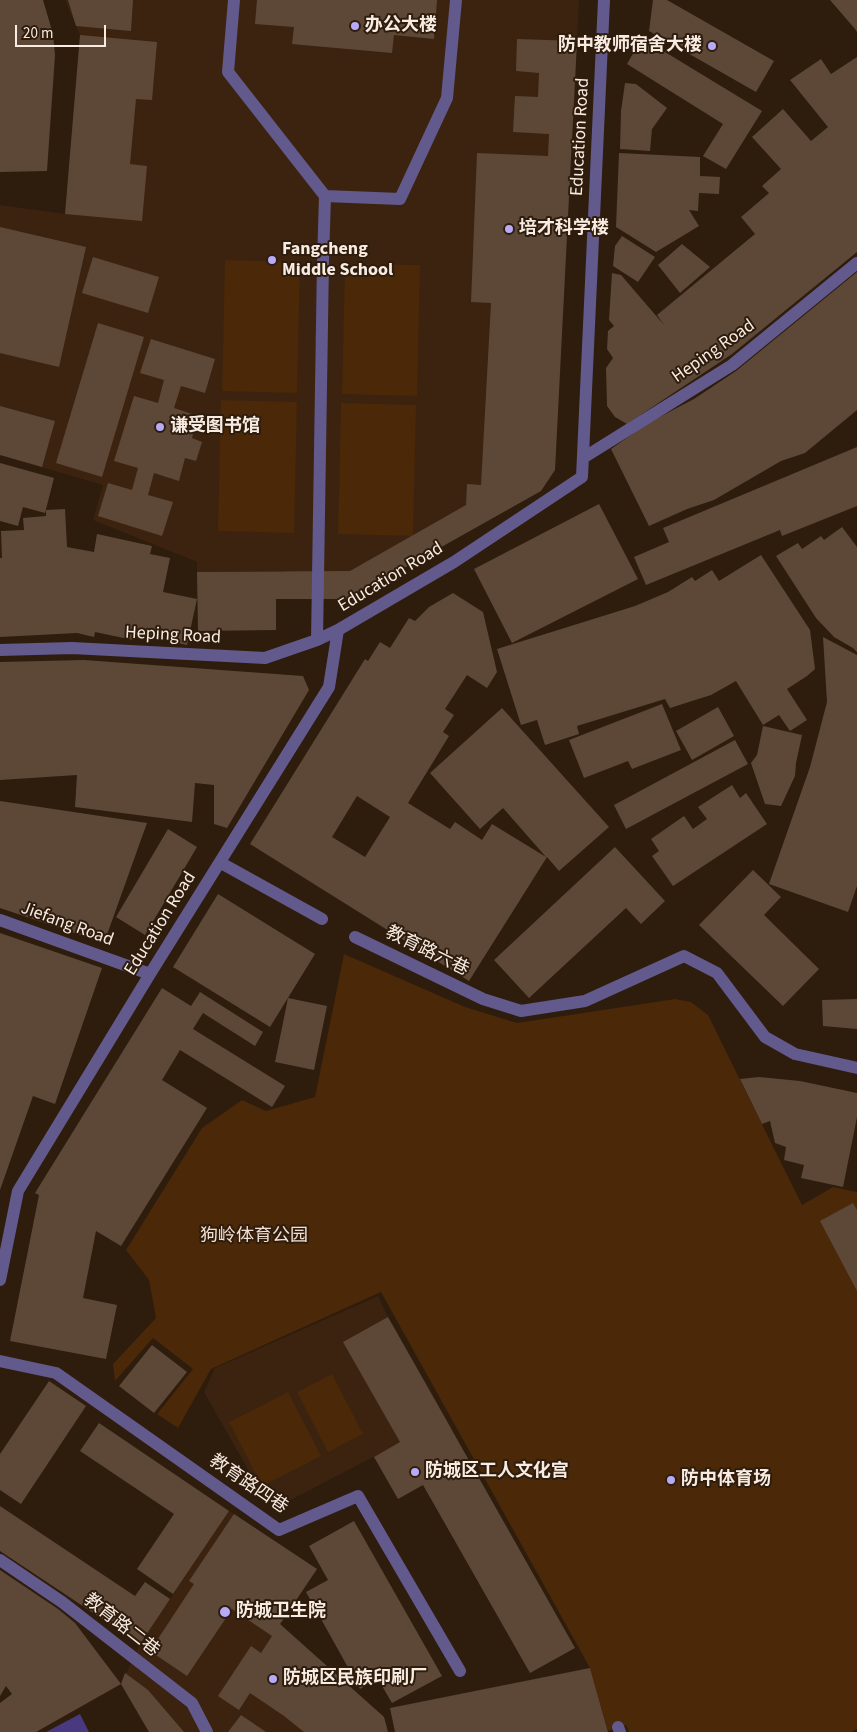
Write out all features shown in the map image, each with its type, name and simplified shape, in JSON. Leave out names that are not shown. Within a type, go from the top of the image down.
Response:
[{"type":"street","points":[[234,0],[228,72],[325,196],[317,640]]},
{"type":"street","points":[[325,196],[400,199],[447,98],[456,0]]},
{"type":"street","name":"Education Road","points":[[0,1280],[18,1191],[150,974],[329,687],[338,630],[454,562],[582,477],[604,0]]},
{"type":"street","name":"Heping Road","points":[[583,458],[732,365],[857,263]]},
{"type":"street","name":"Heping Road","points":[[0,650],[72,648],[264,658],[317,640],[338,630]]},
{"type":"street","points":[[220,863],[322,920]]},
{"type":"street","name":"Jiefang Road","points":[[0,920],[150,974]]},
{"type":"street","name":"教育路六巷","points":[[355,937],[483,999],[521,1011],[585,1001],[684,956],[717,973],[765,1037],[795,1054],[857,1068]]},
{"type":"street","name":"教育路四巷","points":[[0,1360],[56,1373],[279,1530],[358,1496],[460,1671]]},
{"type":"street","name":"教育路二巷","points":[[0,1560],[62,1602],[192,1703],[208,1732]]},
{"type":"shaded area","name":"Fangcheng Middle School","points":[[65,0],[579,0],[573,135],[550,134],[532,488],[466,506],[478,526],[349,599],[287,599],[286,571],[197,572],[197,562],[93,520],[103,485],[0,455],[0,205],[65,214],[80,35]]},
{"type":"shaded area","points":[[378,1296],[452,1429],[407,1454],[400,1443],[281,1505],[259,1489],[204,1392],[215,1368]]},
{"type":"shaded area","name":"防城卫生院","points":[[229,1511],[317,1569],[280,1625],[384,1717],[388,1732],[149,1732],[121,1684],[140,1644]]},
{"type":"shaded area","points":[[80,1714],[89,1732],[46,1732]]},
{"type":"green space","points":[[225,260],[300,262],[297,393],[222,391]]},
{"type":"green space","points":[[345,264],[420,265],[417,396],[342,394]]},
{"type":"green space","points":[[221,400],[297,402],[294,533],[218,531]]},
{"type":"green space","points":[[341,403],[416,405],[413,536],[338,534]]},
{"type":"green space","name":"防中体育场","points":[[344,954],[465,1007],[517,1023],[675,999],[691,1002],[708,1015],[802,1205],[833,1187],[857,1192],[857,1729],[851,1732],[629,1732],[626,1725],[608,1731],[590,1668],[381,1292],[211,1369],[178,1428],[157,1414],[193,1369],[153,1338],[115,1381],[113,1364],[156,1318],[149,1280],[126,1250],[202,1128],[242,1100],[266,1111],[315,1097]]},
{"type":"green space","points":[[332,1374],[363,1434],[328,1452],[297,1392]]},
{"type":"green space","points":[[288,1392],[321,1456],[262,1486],[229,1422]]},
{"type":"building","points":[[0,0],[43,0],[53,34],[55,55],[47,171],[0,172]]},
{"type":"building","points":[[68,0],[133,0],[131,31],[76,26]]},
{"type":"building","name":"办公大楼","points":[[257,0],[437,0],[434,39],[394,35],[392,53],[292,44],[294,27],[255,24]]},
{"type":"building","name":"防中教师宿舍大楼","points":[[653,0],[667,0],[774,61],[756,92],[649,31]]},
{"type":"building","points":[[830,0],[857,0],[857,32],[855,29]]},
{"type":"building","points":[[80,35],[157,42],[152,100],[136,99],[130,164],[147,166],[142,221],[65,214]]},
{"type":"building","points":[[642,38],[762,111],[726,169],[703,156],[723,124],[627,64]]},
{"type":"building","points":[[517,39],[577,41],[555,470],[541,491],[349,599],[276,599],[276,630],[198,631],[197,572],[350,571],[466,505],[467,484],[481,485],[491,303],[471,302],[477,153],[548,156],[549,134],[513,132],[515,96],[538,97],[539,73],[516,71]]},
{"type":"building","points":[[857,57],[857,252],[732,354],[627,424],[615,417],[607,406],[606,368],[613,358],[607,349],[608,331],[614,326],[609,320],[612,273],[621,275],[664,325],[657,315],[755,234],[741,217],[769,193],[762,186],[781,169],[752,137],[783,109],[811,141],[828,127],[790,80],[821,59],[831,74]]},
{"type":"building","points":[[625,83],[636,84],[667,108],[652,129],[650,151],[620,149],[621,111]]},
{"type":"building","points":[[619,153],[700,157],[700,176],[720,177],[719,194],[699,193],[698,211],[689,210],[699,226],[656,252],[616,227]]},
{"type":"building","points":[[0,227],[86,247],[59,367],[0,353]]},
{"type":"building","points":[[622,236],[655,257],[638,282],[613,266],[615,246]]},
{"type":"building","points":[[682,244],[710,267],[680,293],[658,265]]},
{"type":"building","points":[[93,257],[159,277],[148,313],[82,293]]},
{"type":"building","points":[[857,272],[857,410],[805,453],[781,461],[714,500],[687,509],[649,526],[611,449],[648,423],[694,399],[736,371]]},
{"type":"building","points":[[98,323],[144,337],[102,477],[56,463]]},
{"type":"building","name":"谦受图书馆","points":[[151,339],[215,359],[205,393],[181,386],[174,408],[198,416],[192,438],[202,442],[196,461],[185,458],[179,481],[154,473],[148,495],[173,502],[162,536],[98,516],[108,483],[132,490],[138,468],[114,461],[134,396],[158,403],[164,380],[140,373]]},
{"type":"building","points":[[0,406],[55,421],[42,467],[0,455]]},
{"type":"building","points":[[857,447],[857,506],[782,536],[780,530],[646,585],[634,557],[669,542],[663,528]]},
{"type":"building","points":[[0,463],[54,478],[45,513],[23,507],[18,526],[0,521]]},
{"type":"building","points":[[599,504],[638,579],[512,643],[474,569]]},
{"type":"building","points":[[65,509],[67,547],[94,552],[97,534],[152,546],[150,554],[170,558],[163,592],[197,599],[187,645],[134,634],[133,640],[95,632],[94,637],[77,633],[0,637],[1,531],[24,530],[23,518],[46,516],[46,510]]},
{"type":"building","points":[[842,527],[857,547],[857,652],[834,637],[816,618],[776,556],[798,543],[802,549],[821,536],[824,540]]},
{"type":"building","points":[[761,555],[810,630],[815,669],[787,689],[807,720],[790,731],[779,715],[763,725],[736,681],[711,695],[670,708],[665,699],[577,726],[579,734],[545,745],[537,720],[521,725],[497,649],[635,606],[668,592],[692,577],[695,581],[712,570],[719,581]]},
{"type":"building","points":[[453,593],[483,612],[497,672],[487,688],[467,675],[445,709],[454,715],[443,732],[449,736],[408,803],[450,829],[455,822],[482,840],[492,824],[546,857],[503,808],[480,829],[430,773],[502,708],[609,827],[559,871],[547,857],[469,981],[250,844],[365,659],[368,661],[380,642],[390,648],[409,618],[415,621],[429,607]],"holes":[[[357,796],[390,817],[365,857],[332,837]]]},
{"type":"building","points":[[823,637],[857,655],[857,886],[848,912],[769,884],[810,767],[827,702]]},
{"type":"building","points":[[84,660],[303,676],[309,690],[227,828],[214,824],[214,785],[195,783],[192,822],[75,807],[77,775],[0,780],[0,662]]},
{"type":"building","points":[[662,704],[681,750],[632,769],[628,761],[584,778],[569,740]]},
{"type":"building","points":[[718,707],[734,736],[692,760],[676,731]]},
{"type":"building","points":[[763,726],[802,735],[795,776],[781,806],[765,804],[751,763],[757,755]]},
{"type":"building","points":[[735,740],[748,764],[626,829],[614,805]]},
{"type":"building","points":[[732,785],[740,798],[746,793],[767,824],[673,886],[652,856],[659,851],[651,839],[684,816],[693,829],[707,819],[698,807]]},
{"type":"building","points":[[0,801],[147,823],[104,943],[0,908]]},
{"type":"building","points":[[168,829],[197,847],[145,935],[116,917]]},
{"type":"building","points":[[615,847],[665,901],[641,924],[626,908],[529,998],[494,960]]},
{"type":"building","points":[[753,870],[781,897],[764,915],[819,969],[783,1006],[699,925]]},
{"type":"building","points":[[218,894],[315,954],[270,1027],[173,967]]},
{"type":"building","points":[[0,933],[102,968],[55,1104],[33,1096],[0,1190]]},
{"type":"building","points":[[162,988],[191,1006],[200,992],[263,1032],[255,1046],[203,1013],[193,1029],[285,1086],[272,1107],[180,1050],[162,1080],[207,1108],[121,1246],[96,1231],[83,1298],[117,1305],[106,1359],[10,1341],[39,1195],[35,1193]]},
{"type":"building","points":[[288,998],[327,1006],[314,1070],[275,1062]]},
{"type":"building","points":[[857,999],[857,1029],[823,1026],[822,1000]]},
{"type":"building","points":[[759,1077],[800,1081],[857,1093],[857,1117],[843,1187],[801,1178],[804,1165],[784,1160],[786,1147],[775,1143],[770,1121],[762,1124],[740,1079]]},
{"type":"building","points":[[853,1203],[857,1210],[857,1291],[820,1221]]},
{"type":"building","points":[[388,1317],[575,1648],[530,1673],[423,1485],[398,1499],[374,1457],[400,1442],[343,1342]]},
{"type":"building","points":[[152,1345],[187,1372],[154,1413],[119,1386]]},
{"type":"building","points":[[49,1381],[86,1406],[21,1504],[0,1490],[0,1454]]},
{"type":"building","points":[[99,1423],[229,1511],[173,1594],[137,1569],[174,1514],[80,1451]]},
{"type":"building","points":[[0,1506],[135,1596],[145,1582],[170,1599],[140,1644],[0,1551]]},
{"type":"building","points":[[234,1514],[317,1569],[280,1624],[384,1717],[388,1732],[304,1732],[250,1693],[239,1710],[218,1696],[251,1646],[261,1653],[272,1636],[232,1609],[187,1676],[150,1651],[194,1584],[189,1581]]},
{"type":"building","points":[[354,1521],[442,1676],[392,1703],[378,1679],[360,1689],[306,1592],[328,1580],[309,1546]]},
{"type":"building","points":[[0,1570],[58,1609],[75,1623],[121,1684],[36,1732],[0,1732],[0,1703],[12,1694],[6,1686],[0,1696]]},
{"type":"building","points":[[590,1668],[608,1732],[395,1732],[390,1708]]},
{"type":"building","points":[[125,1673],[148,1690],[184,1732],[149,1732],[121,1684]]},
{"type":"building","points":[[241,1715],[266,1732],[228,1732]]},
{"type":"place","name":"办公大楼","points":[[355,26]]},
{"type":"place","name":"防中教师宿舍大楼","points":[[712,46]]},
{"type":"place","name":"培才科学楼","points":[[509,229]]},
{"type":"place","name":"Fangcheng Middle School","points":[[272,260]]},
{"type":"place","name":"谦受图书馆","points":[[160,427]]},
{"type":"place","name":"防城区工人文化宫","points":[[415,1472]]},
{"type":"place","name":"防中体育场","points":[[671,1480]]},
{"type":"place","name":"防城卫生院","points":[[225,1612]]},
{"type":"place","name":"防城区民族印刷厂","points":[[273,1679]]},
{"type":"park label","name":"狗岭体育公园","points":[[254,1237]]}]
